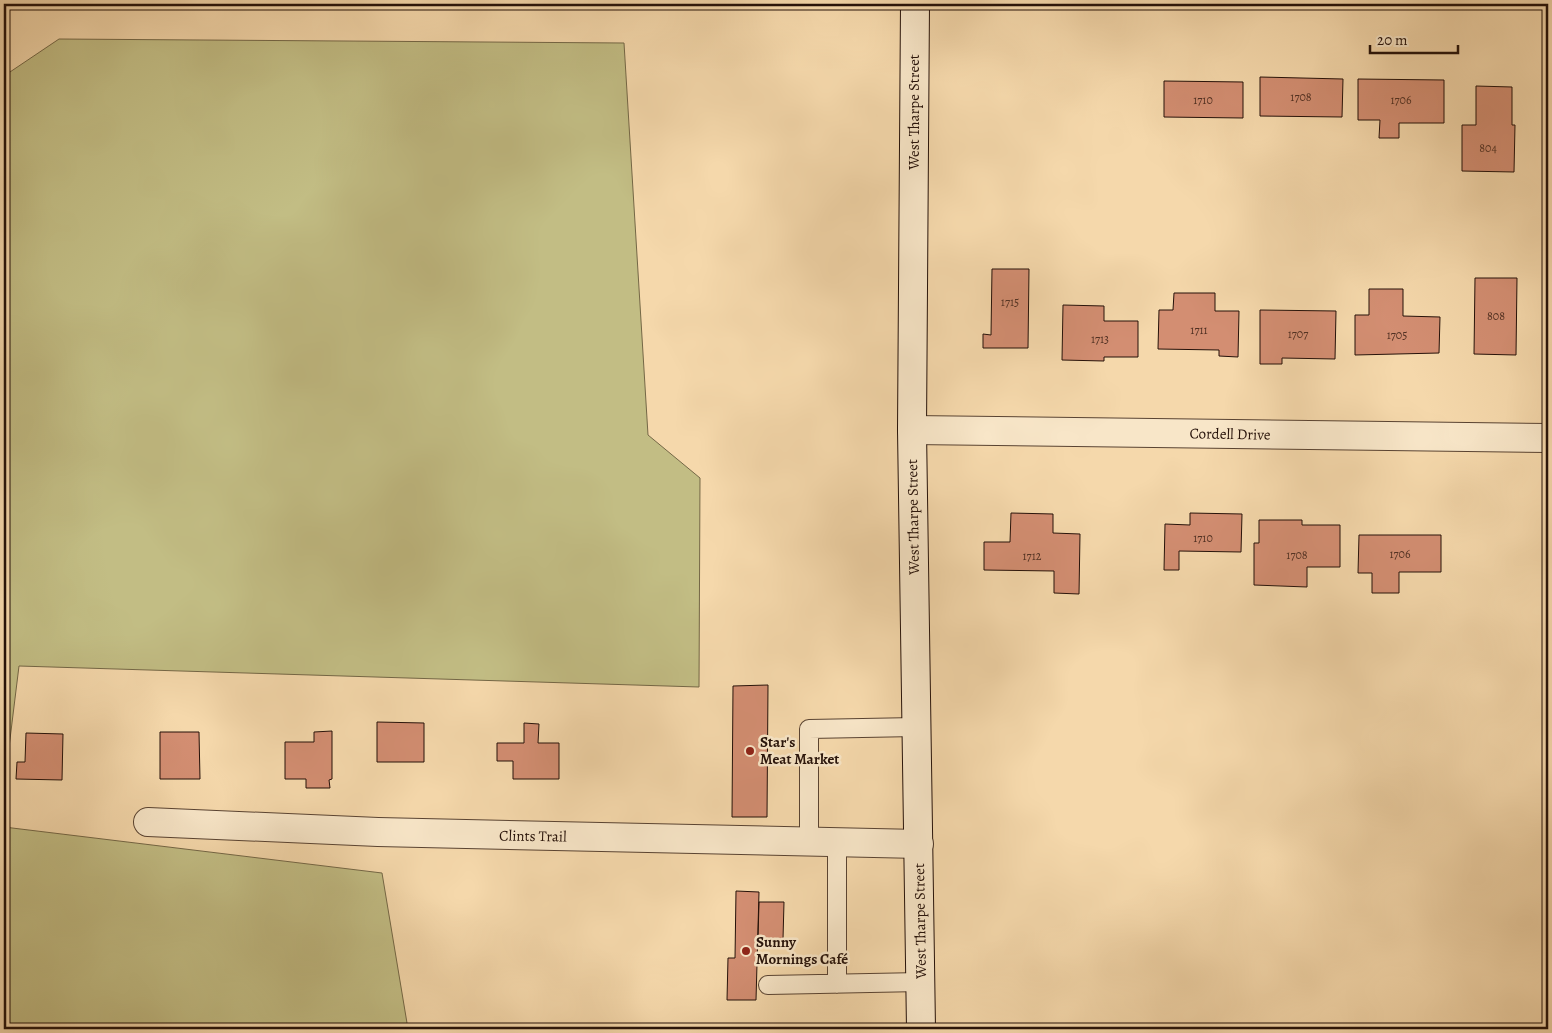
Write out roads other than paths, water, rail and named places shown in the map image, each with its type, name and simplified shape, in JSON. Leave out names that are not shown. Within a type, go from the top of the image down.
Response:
[{"type":"street","name":"West Tharpe Street","points":[[915,4],[912,430],[921,1029]]},
{"type":"street","name":"Cordell Drive","points":[[912,430],[1548,438]]},
{"type":"street","name":"Clints Trail","points":[[148,822],[378,832],[919,844]]},
{"type":"lane","points":[[809,842],[809,729],[916,727]]},
{"type":"lane","points":[[837,842],[837,984]]},
{"type":"lane","points":[[768,985],[921,982]]},
{"type":"place","name":"Star's Meat Market","points":[[750,751]]},
{"type":"place","name":"Sunny Mornings Café","points":[[746,951]]}]
